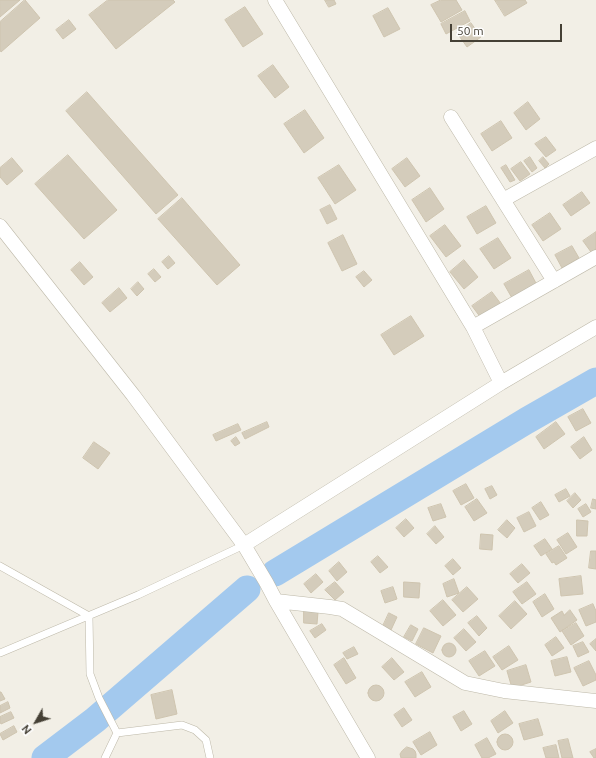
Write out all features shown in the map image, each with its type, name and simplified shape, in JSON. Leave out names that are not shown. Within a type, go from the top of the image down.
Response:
[{"type":"street","points":[[275,0],[473,327],[501,383]]},
{"type":"street","points":[[451,117],[554,281]]},
{"type":"street","points":[[502,200],[596,148]]},
{"type":"street","points":[[0,226],[133,395],[244,544],[368,758]]},
{"type":"street","points":[[473,327],[596,258]]},
{"type":"street","points":[[244,544],[501,383],[596,328]]},
{"type":"street","points":[[276,601],[330,606],[342,609],[465,683],[504,691],[596,702]]},
{"type":"lane","points":[[0,653],[138,595],[244,544]]},
{"type":"lane","points":[[0,566],[89,616]]},
{"type":"lane","points":[[89,616],[90,674],[99,698],[117,733]]},
{"type":"lane","points":[[117,733],[182,725],[195,730],[206,740],[210,758]]},
{"type":"lane","points":[[105,758],[117,733]]},
{"type":"building","points":[[0,0],[20,0],[0,17]]},
{"type":"building","points":[[25,0],[40,18],[1,52],[0,22]]},
{"type":"building","points":[[108,0],[173,0],[175,2],[116,49],[89,15]]},
{"type":"building","points":[[325,0],[334,0],[336,4],[329,7]]},
{"type":"building","points":[[441,0],[456,0],[462,10],[441,22],[431,5]]},
{"type":"building","points":[[495,0],[525,0],[527,3],[505,16]]},
{"type":"building","points":[[245,7],[263,34],[243,47],[225,20]]},
{"type":"building","points":[[388,8],[400,29],[384,37],[373,16]]},
{"type":"building","points":[[465,11],[470,21],[446,34],[441,24]]},
{"type":"building","points":[[69,20],[76,29],[63,39],[56,30]]},
{"type":"building","points":[[471,23],[481,37],[467,47],[457,33]]},
{"type":"building","points":[[273,65],[289,87],[275,98],[258,76]]},
{"type":"building","points":[[87,92],[178,195],[156,214],[66,111]]},
{"type":"building","points":[[528,102],[540,119],[526,130],[514,113]]},
{"type":"building","points":[[305,110],[324,138],[304,153],[284,124]]},
{"type":"building","points":[[501,121],[512,138],[492,151],[481,134]]},
{"type":"building","points":[[546,137],[556,150],[546,157],[535,144]]},
{"type":"building","points":[[68,155],[117,210],[84,239],[35,184]]},
{"type":"building","points":[[530,157],[537,168],[532,172],[524,161]]},
{"type":"building","points":[[543,157],[549,164],[545,168],[539,161]]},
{"type":"building","points":[[12,158],[23,171],[7,185],[0,177],[0,168]]},
{"type":"building","points":[[407,158],[420,176],[405,187],[392,169]]},
{"type":"building","points":[[521,162],[530,174],[520,181],[511,169]]},
{"type":"building","points":[[339,165],[356,190],[335,204],[318,178]]},
{"type":"building","points":[[506,165],[515,180],[510,182],[501,168]]},
{"type":"building","points":[[430,188],[444,209],[426,222],[412,200]]},
{"type":"building","points":[[582,192],[590,203],[571,216],[563,205]]},
{"type":"building","points":[[182,198],[240,265],[217,285],[158,219]]},
{"type":"building","points":[[330,205],[337,219],[327,224],[320,210]]},
{"type":"building","points":[[486,206],[496,223],[477,234],[467,217]]},
{"type":"building","points":[[550,213],[561,229],[543,241],[532,225]]},
{"type":"building","points":[[445,225],[461,246],[446,257],[430,236]]},
{"type":"building","points":[[596,232],[596,249],[591,252],[583,241]]},
{"type":"building","points":[[343,235],[357,264],[342,271],[328,243]]},
{"type":"building","points":[[498,238],[511,258],[494,269],[480,249]]},
{"type":"building","points":[[572,246],[579,258],[562,268],[555,255]]},
{"type":"building","points":[[169,256],[175,263],[168,269],[162,262]]},
{"type":"building","points":[[464,260],[478,277],[464,289],[450,272]]},
{"type":"building","points":[[80,262],[93,277],[84,285],[71,270]]},
{"type":"building","points":[[154,269],[161,277],[155,282],[148,274]]},
{"type":"building","points":[[529,270],[537,285],[512,298],[504,284]]},
{"type":"building","points":[[364,271],[372,280],[364,287],[356,277]]},
{"type":"building","points":[[138,282],[144,289],[137,296],[131,289]]},
{"type":"building","points":[[119,288],[127,298],[110,312],[102,303]]},
{"type":"building","points":[[492,292],[501,304],[481,318],[472,306]]},
{"type":"building","points":[[411,316],[424,336],[394,355],[381,335]]},
{"type":"building","points":[[583,409],[591,423],[576,431],[568,417]]},
{"type":"building","points":[[267,422],[269,427],[245,439],[242,433]]},
{"type":"building","points":[[556,422],[565,434],[544,449],[536,437]]},
{"type":"building","points":[[238,424],[241,430],[216,441],[213,435]]},
{"type":"building","points":[[236,437],[240,443],[235,446],[231,441]]},
{"type":"building","points":[[584,437],[592,450],[580,459],[571,447]]},
{"type":"building","points":[[94,442],[110,453],[98,469],[83,458]]},
{"type":"building","points":[[466,484],[474,498],[461,505],[453,491]]},
{"type":"building","points":[[492,486],[497,495],[490,499],[485,489]]},
{"type":"building","points":[[566,489],[570,496],[559,502],[555,495]]},
{"type":"building","points":[[575,493],[581,500],[573,508],[567,501]]},
{"type":"building","points":[[477,499],[487,513],[474,521],[465,507]]},
{"type":"building","points":[[593,499],[596,500],[596,509],[591,508]]},
{"type":"building","points":[[541,502],[549,515],[540,520],[532,508]]},
{"type":"building","points":[[441,504],[446,517],[433,521],[428,508]]},
{"type":"building","points":[[586,504],[591,512],[583,517],[578,509]]},
{"type":"building","points":[[529,512],[536,526],[524,532],[517,518]]},
{"type":"building","points":[[406,519],[414,528],[404,537],[396,528]]},
{"type":"building","points":[[507,520],[515,528],[507,538],[498,530]]},
{"type":"building","points":[[577,520],[588,521],[587,536],[577,536]]},
{"type":"building","points":[[435,526],[444,537],[436,544],[427,534]]},
{"type":"building","points":[[568,533],[577,547],[566,554],[557,540]]},
{"type":"building","points":[[481,534],[493,535],[492,550],[480,549]]},
{"type":"building","points":[[545,539],[552,549],[541,556],[534,546]]},
{"type":"building","points":[[559,546],[567,558],[556,565],[554,562],[552,563],[546,554]]},
{"type":"building","points":[[591,551],[596,551],[596,569],[589,568]]},
{"type":"building","points":[[378,556],[388,567],[380,573],[371,562]]},
{"type":"building","points":[[453,559],[461,568],[453,575],[445,566]]},
{"type":"building","points":[[339,562],[347,572],[337,581],[329,571]]},
{"type":"building","points":[[522,564],[530,573],[518,583],[510,574]]},
{"type":"building","points":[[316,574],[323,582],[311,593],[304,584]]},
{"type":"building","points":[[581,576],[583,594],[561,596],[559,579]]},
{"type":"building","points":[[454,579],[459,593],[447,597],[443,584]]},
{"type":"building","points":[[335,582],[344,592],[335,600],[325,590]]},
{"type":"building","points":[[404,582],[420,583],[419,598],[404,597]]},
{"type":"building","points":[[527,582],[536,594],[522,604],[513,592]]},
{"type":"building","points":[[393,587],[397,599],[385,603],[381,591]]},
{"type":"building","points":[[467,587],[478,599],[463,612],[452,600]]},
{"type":"building","points":[[545,594],[554,609],[542,617],[533,602]]},
{"type":"building","points":[[443,600],[456,615],[443,626],[430,611]]},
{"type":"building","points":[[515,601],[527,614],[511,629],[499,616]]},
{"type":"building","points":[[593,604],[596,611],[596,622],[586,626],[579,610]]},
{"type":"building","points":[[570,610],[577,620],[560,632],[551,618],[562,611],[564,615]]},
{"type":"building","points":[[304,611],[318,612],[317,624],[304,623]]},
{"type":"building","points":[[389,613],[397,617],[391,630],[383,626]]},
{"type":"building","points":[[477,616],[487,628],[479,636],[468,623]]},
{"type":"building","points":[[576,623],[584,636],[571,645],[562,631]]},
{"type":"building","points":[[322,624],[326,630],[315,638],[310,631]]},
{"type":"building","points":[[411,625],[418,629],[412,641],[404,637]]},
{"type":"building","points":[[424,628],[441,636],[433,653],[416,644]]},
{"type":"building","points":[[464,629],[476,642],[466,651],[454,638]]},
{"type":"building","points":[[556,637],[564,648],[552,656],[545,645]]},
{"type":"building","points":[[596,639],[596,651],[590,644]]},
{"type":"building","points":[[583,642],[589,652],[578,657],[573,646]]},
{"type":"building","points":[[449,643],[454,645],[456,650],[454,655],[449,657],[444,655],[442,650],[444,645]]},
{"type":"building","points":[[509,646],[518,660],[502,670],[493,657]]},
{"type":"building","points":[[354,647],[358,654],[347,659],[343,653]]},
{"type":"building","points":[[485,651],[495,666],[479,676],[469,661]]},
{"type":"building","points":[[567,657],[571,672],[555,676],[551,661]]},
{"type":"building","points":[[344,658],[356,678],[346,684],[334,665]]},
{"type":"building","points":[[392,658],[404,672],[394,680],[382,667]]},
{"type":"building","points":[[589,661],[596,675],[596,680],[583,686],[574,668]]},
{"type":"building","points":[[526,665],[531,682],[512,688],[507,671]]},
{"type":"building","points":[[422,672],[431,687],[415,697],[405,682]]},
{"type":"building","points":[[376,685],[382,687],[384,693],[382,699],[376,701],[370,699],[368,693],[370,687]]},
{"type":"building","points":[[172,690],[177,714],[156,719],[151,695]]},
{"type":"building","points":[[0,692],[5,699],[0,701]]},
{"type":"building","points":[[8,702],[10,708],[0,713],[0,706]]},
{"type":"building","points":[[404,708],[412,720],[402,727],[394,715]]},
{"type":"building","points":[[464,711],[472,724],[461,731],[453,717]]},
{"type":"building","points":[[505,711],[513,723],[498,733],[491,721]]},
{"type":"building","points":[[11,712],[14,718],[1,724],[0,717]]},
{"type":"building","points":[[538,719],[543,735],[524,740],[519,724]]},
{"type":"building","points":[[14,726],[17,732],[3,740],[0,734]]},
{"type":"building","points":[[430,732],[437,745],[421,755],[413,742]]},
{"type":"building","points":[[505,734],[511,736],[513,742],[511,748],[505,750],[499,748],[497,742],[499,736]]},
{"type":"building","points":[[487,738],[496,754],[488,758],[482,758],[475,745]]},
{"type":"building","points":[[568,739],[573,758],[562,758],[558,741]]},
{"type":"building","points":[[556,745],[559,758],[546,758],[543,748]]},
{"type":"building","points":[[407,747],[415,751],[416,758],[401,758],[400,754]]},
{"type":"building","points":[[596,749],[596,758],[594,758],[590,752]]},
{"type":"waterway","points":[[275,573],[526,421],[596,381]]},
{"type":"waterway","points":[[45,758],[95,720],[247,589]]}]
